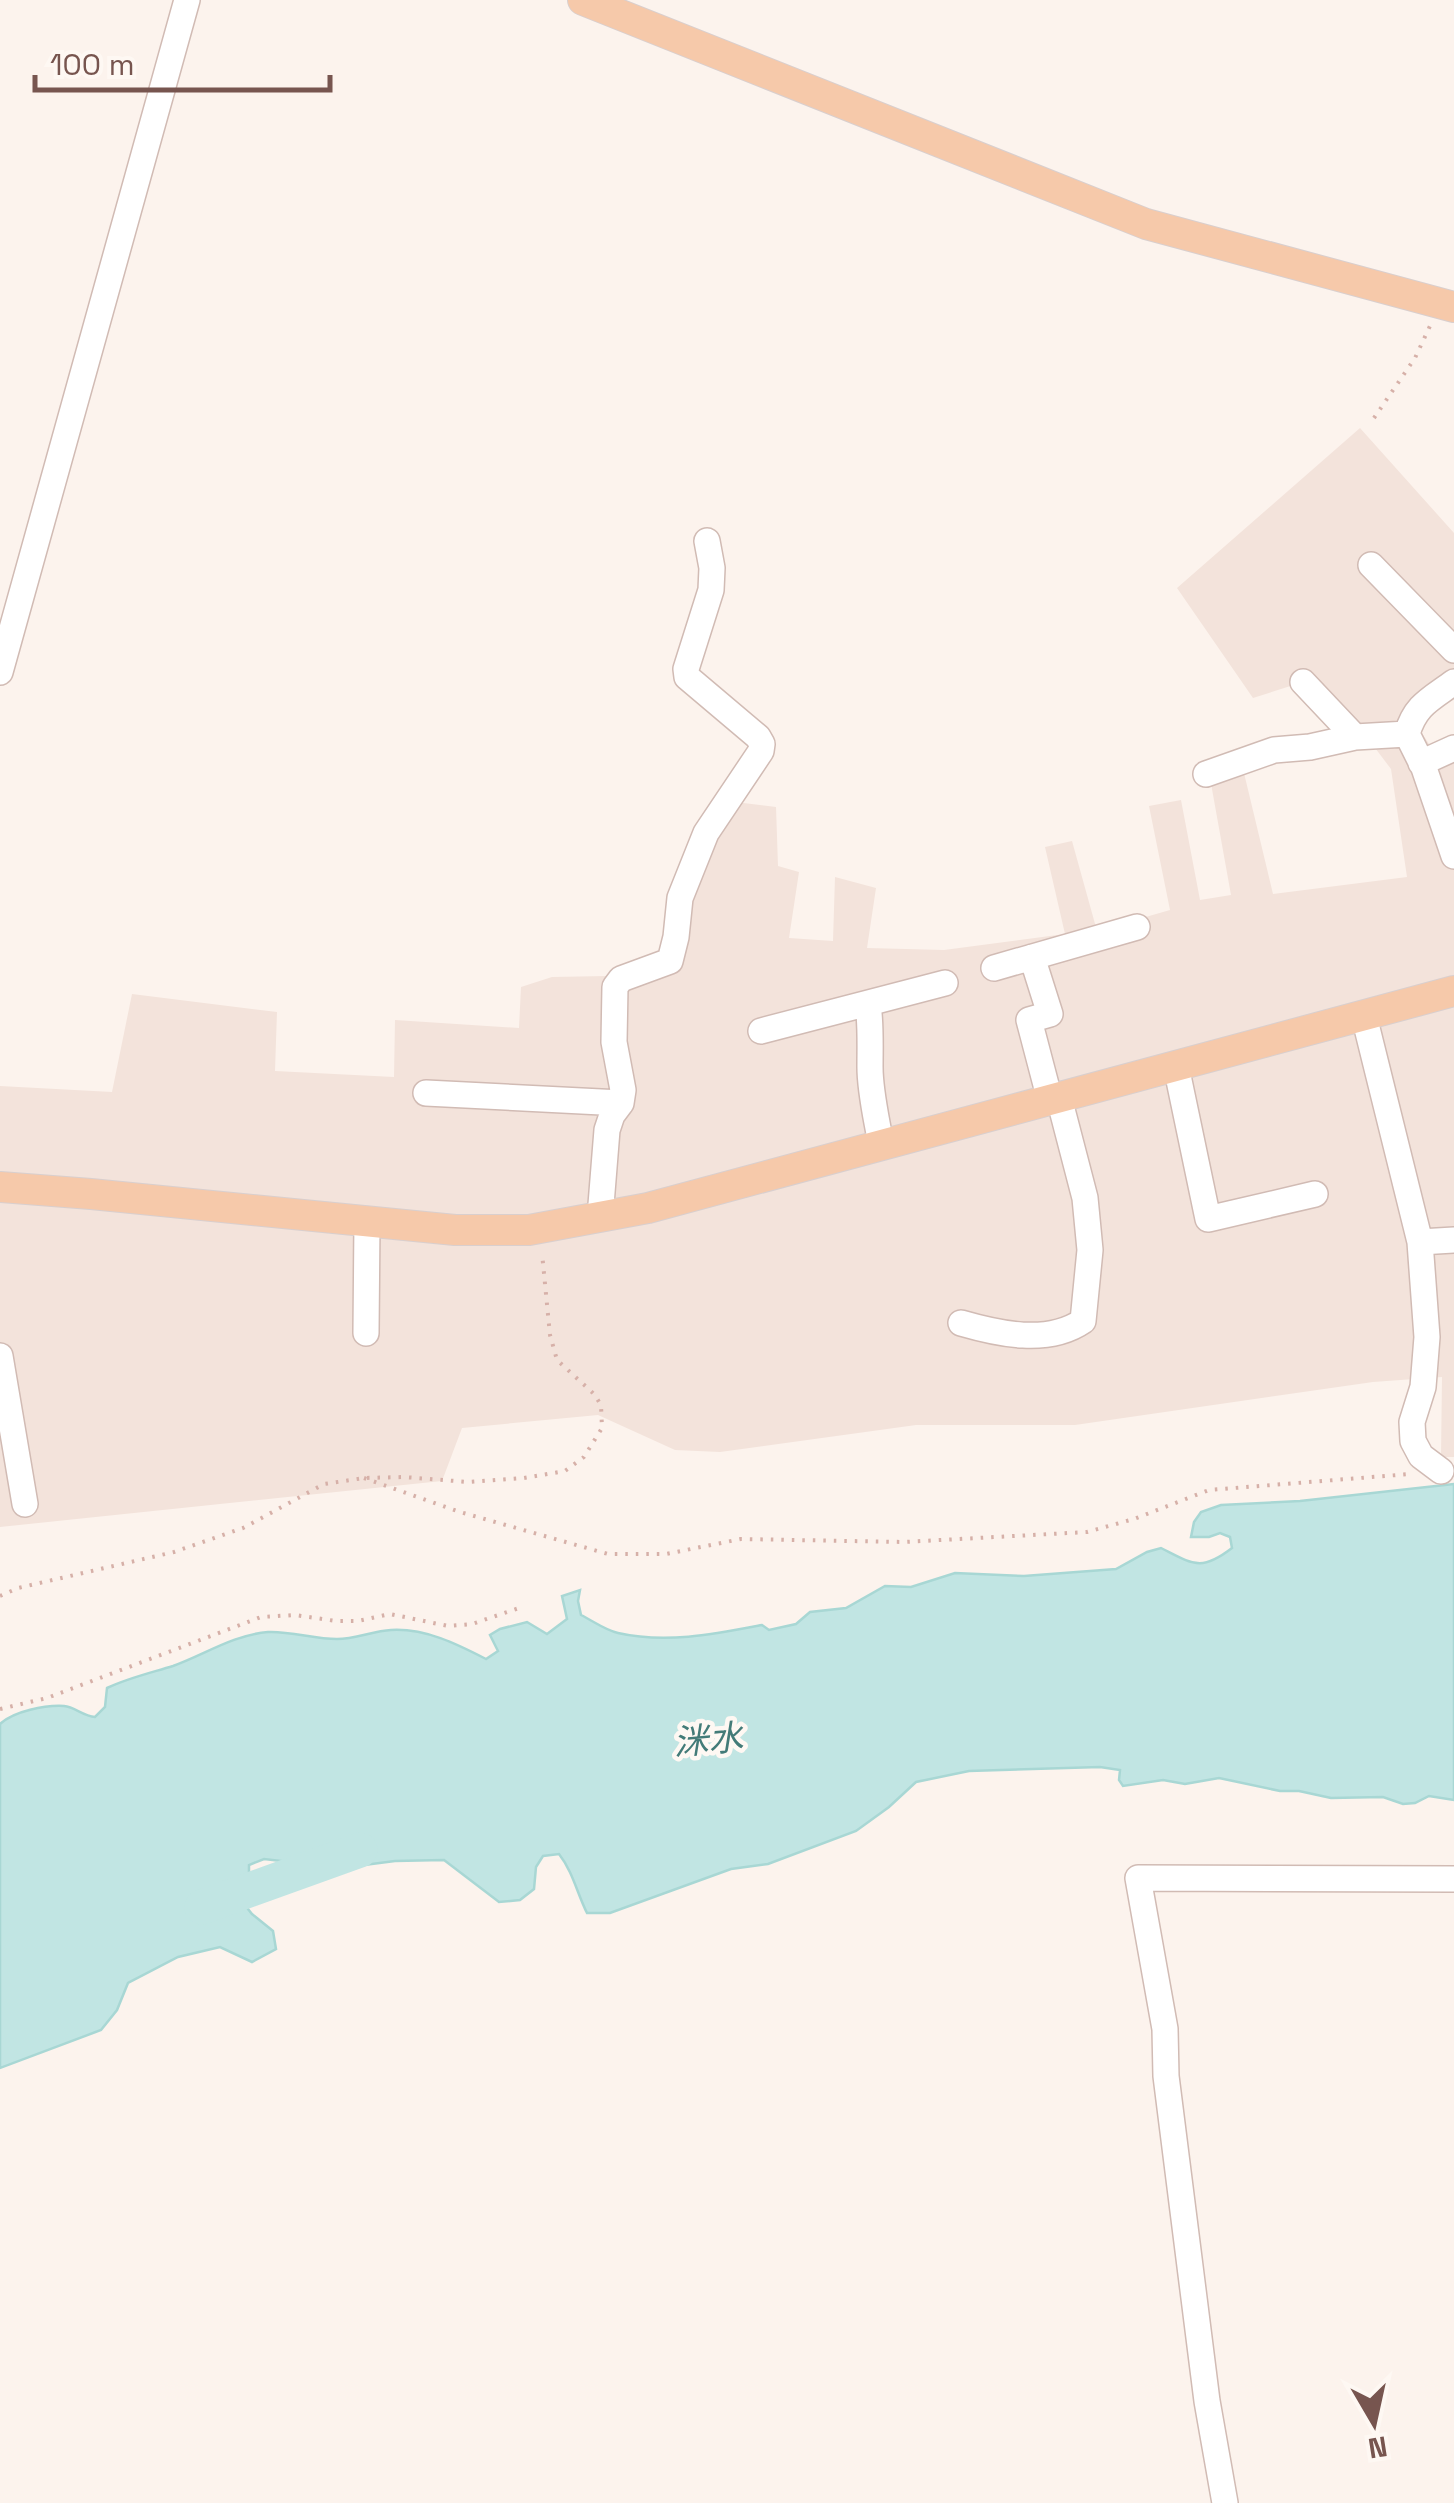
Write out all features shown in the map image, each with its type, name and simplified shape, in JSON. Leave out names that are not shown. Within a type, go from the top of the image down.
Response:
[{"type":"main road","points":[[583,0],[1146,224],[1447,305]]},
{"type":"main road","points":[[0,1188],[455,1230],[540,1228],[648,1208],[1454,992]]},
{"type":"street","points":[[0,672],[186,0]]},
{"type":"street","points":[[600,1217],[607,1130],[623,1090],[614,1042],[615,987],[621,979],[670,962],[680,898],[706,833],[761,752],[758,737],[687,677],[686,668],[712,590],[707,541]]},
{"type":"street","points":[[1371,565],[1454,650]]},
{"type":"street","points":[[1304,682],[1355,737]]},
{"type":"street","points":[[1454,682],[1418,707],[1406,734],[1421,763],[1454,856]]},
{"type":"street","points":[[1206,774],[1274,750],[1355,737],[1406,734]]},
{"type":"street","points":[[1421,763],[1454,748]]},
{"type":"street","points":[[994,968],[1137,927]]},
{"type":"street","points":[[961,1322],[1000,1334],[1041,1334],[1071,1330],[1083,1322],[1090,1250],[1085,1198],[1029,1020],[1050,1014],[1032,957]]},
{"type":"street","points":[[761,1031],[945,984]]},
{"type":"street","points":[[868,1004],[872,1096],[881,1145]]},
{"type":"street","points":[[1364,1016],[1420,1242],[1427,1338],[1423,1386],[1412,1422],[1414,1442],[1421,1456],[1441,1471]]},
{"type":"street","points":[[1176,1066],[1208,1219],[1315,1194]]},
{"type":"street","points":[[426,1093],[621,1102]]},
{"type":"street","points":[[366,1333],[367,1222]]},
{"type":"street","points":[[1420,1242],[1454,1240]]},
{"type":"street","points":[[0,1356],[24,1504]]},
{"type":"street","points":[[1226,2503],[1204,2382],[1166,2076],[1166,2030],[1138,1878],[1454,1880]]},
{"type":"path","points":[[1374,418],[1447,305]]},
{"type":"path","points":[[0,1596],[35,1584],[174,1552],[243,1528],[324,1484],[404,1477],[468,1482],[565,1471],[584,1458],[602,1428],[601,1405],[556,1360],[540,1228]]},
{"type":"path","points":[[364,1478],[460,1512],[608,1554],[666,1554],[741,1539],[904,1542],[1087,1532],[1134,1519],[1209,1490],[1441,1471]]},
{"type":"path","points":[[0,1709],[47,1698],[262,1616],[295,1614],[336,1622],[390,1614],[448,1626],[472,1624],[522,1606]]},
{"type":"shaded area","points":[[1360,428],[1454,533],[1454,682],[1412,718],[1437,756],[1454,748],[1454,1457],[1441,1457],[1442,1377],[1373,1382],[1075,1425],[916,1425],[720,1452],[675,1450],[598,1415],[462,1428],[442,1481],[0,1527],[0,1086],[112,1092],[132,994],[277,1012],[275,1071],[394,1077],[395,1020],[519,1028],[521,987],[552,977],[647,971],[670,961],[727,801],[776,807],[778,866],[799,872],[789,938],[833,941],[835,877],[876,888],[867,948],[944,950],[1065,934],[1045,847],[1072,841],[1097,931],[1170,910],[1149,806],[1181,800],[1200,900],[1231,895],[1210,778],[1244,773],[1273,894],[1407,877],[1391,769],[1366,736],[1303,682],[1253,698],[1177,588]]},
{"type":"water","points":[[1454,1484],[1454,1800],[1429,1796],[1403,1804],[1383,1797],[1331,1798],[1219,1778],[1185,1784],[1163,1780],[1123,1786],[1120,1770],[1100,1767],[969,1771],[916,1782],[856,1831],[768,1864],[731,1869],[610,1913],[587,1913],[559,1854],[543,1856],[536,1867],[534,1889],[520,1900],[499,1902],[444,1860],[341,1868],[264,1859],[249,1865],[249,1886],[240,1899],[273,1931],[276,1949],[252,1962],[220,1947],[178,1957],[128,1983],[117,2010],[101,2030],[0,2068],[0,1724],[21,1712],[64,1706],[95,1717],[105,1707],[107,1688],[255,1634],[277,1632],[337,1639],[404,1630],[440,1638],[486,1659],[498,1651],[490,1635],[527,1622],[547,1634],[567,1619],[562,1596],[580,1590],[581,1615],[618,1633],[672,1638],[762,1625],[769,1630],[796,1624],[810,1612],[846,1608],[885,1586],[911,1587],[955,1573],[1024,1576],[1116,1569],[1161,1548],[1189,1561],[1204,1563],[1232,1548],[1230,1537],[1220,1533],[1191,1537],[1201,1512],[1221,1505],[1300,1501]]},
{"type":"waterway","name":"洣水","points":[[202,1907],[360,1850]]}]
